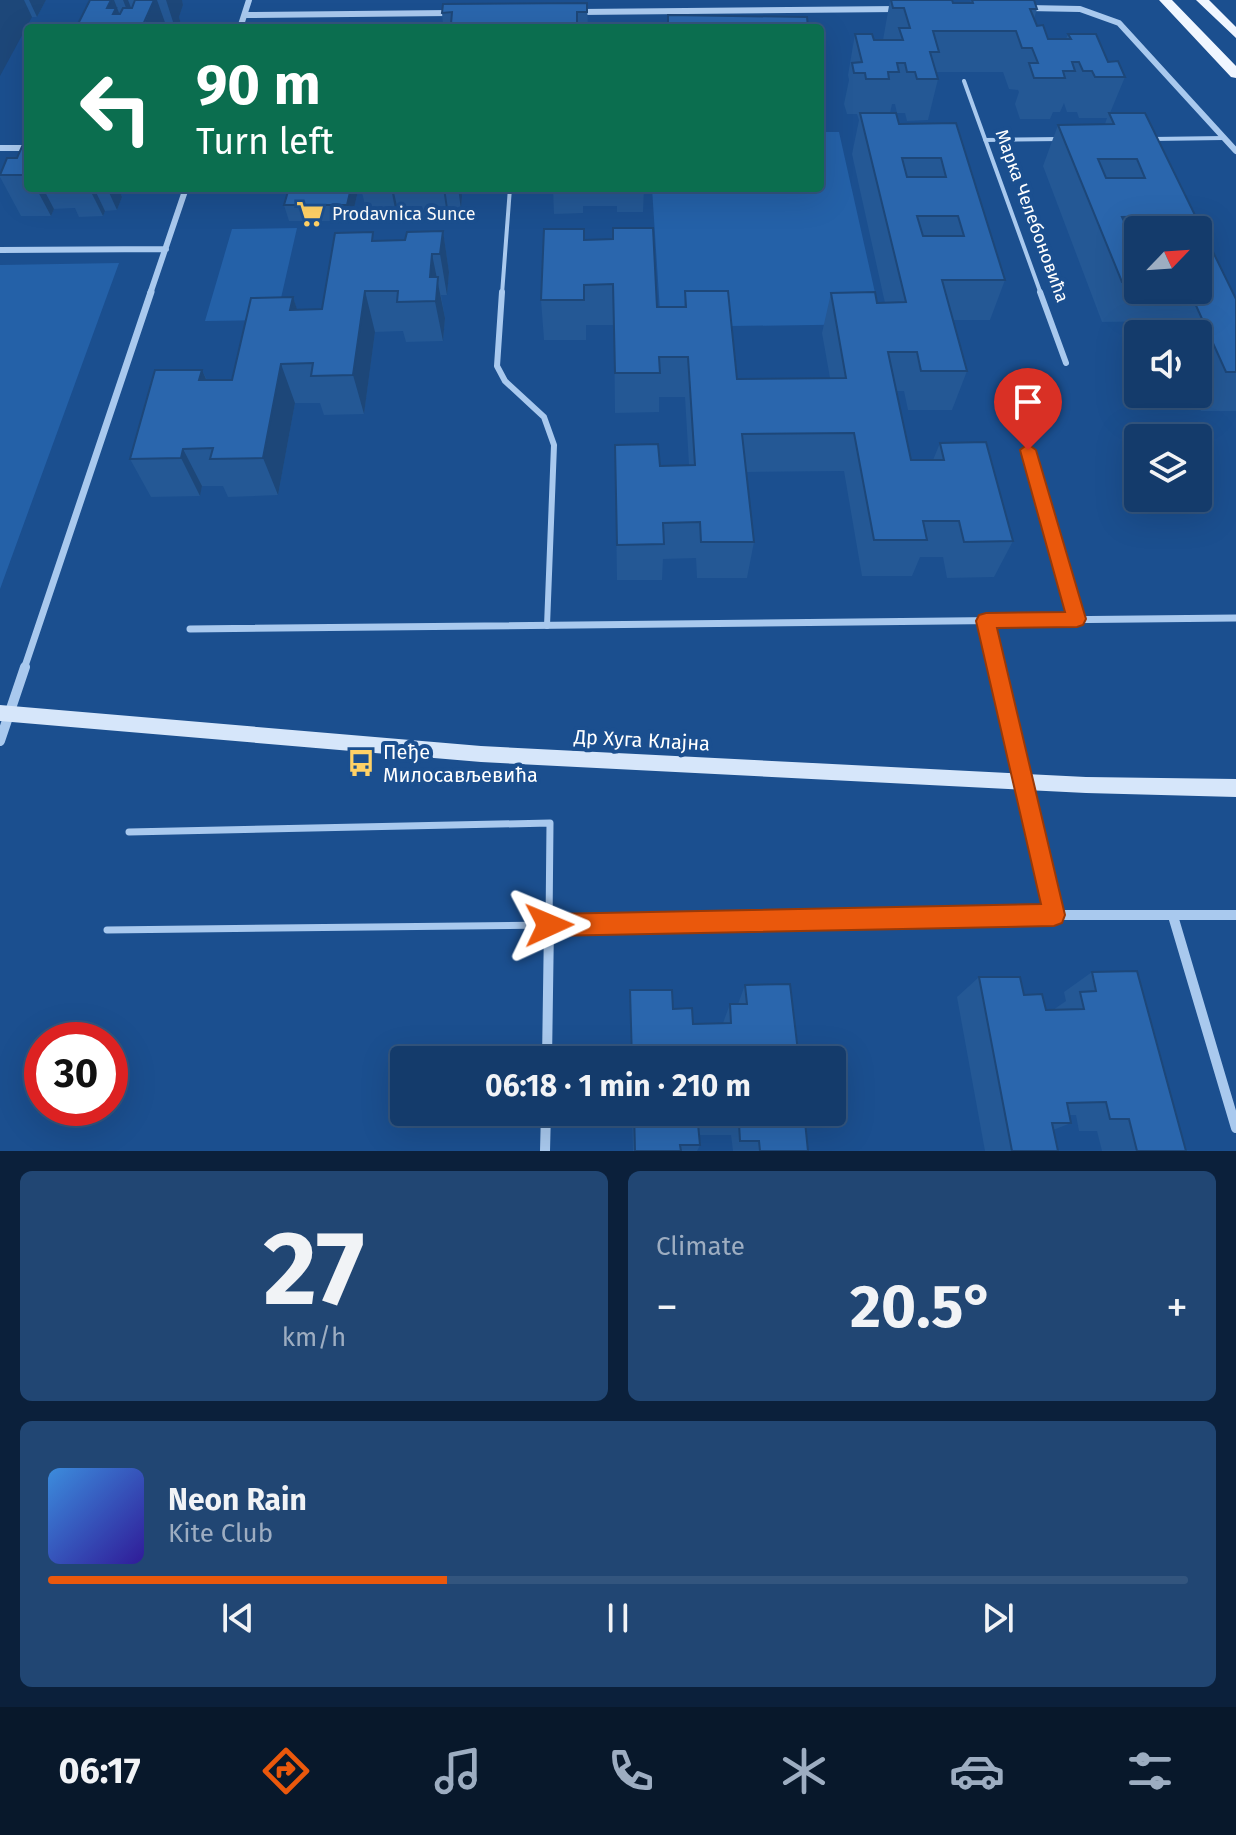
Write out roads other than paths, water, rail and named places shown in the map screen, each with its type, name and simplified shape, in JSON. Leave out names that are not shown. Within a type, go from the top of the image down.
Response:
[{"type":"main road","points":[[1165,0],[1236,74]]},
{"type":"main road","points":[[1202,0],[1236,34]]},
{"type":"main road","name":"Др Хуга Клајна","points":[[4,713],[481,754],[1024,782],[1236,788]]},
{"type":"street","points":[[242,24],[249,0]]},
{"type":"street","points":[[1018,8],[1080,9],[1119,23],[1236,151]]},
{"type":"street","points":[[568,12],[901,9]]},
{"type":"street","points":[[245,15],[465,13]]},
{"type":"street","points":[[0,148],[24,148]]},
{"type":"street","points":[[0,741],[4,713],[185,192]]},
{"type":"street","points":[[0,250],[166,249]]},
{"type":"street","points":[[190,629],[1236,618]]},
{"type":"street","points":[[986,621],[1054,915]]},
{"type":"street","points":[[547,1046],[549,925],[1054,915],[1236,915]]},
{"type":"street","points":[[1173,916],[1236,1128]]},
{"type":"street","points":[[545,1151],[546,1126]]},
{"type":"lane","name":"Марка Челебоновића","points":[[964,81],[1066,363]]},
{"type":"lane","points":[[1144,139],[1224,138]]},
{"type":"lane","points":[[985,140],[1065,139]]},
{"type":"lane","points":[[510,192],[497,366],[505,381],[544,417],[554,445],[547,626]]},
{"type":"lane","points":[[1028,450],[1077,619]]},
{"type":"lane","points":[[107,930],[549,925],[550,823],[129,832]]},
{"type":"place","name":"Prodavnica Sunce","points":[[310,214]]},
{"type":"place","name":"Пеђе Милосављевића","points":[[361,763]]}]
